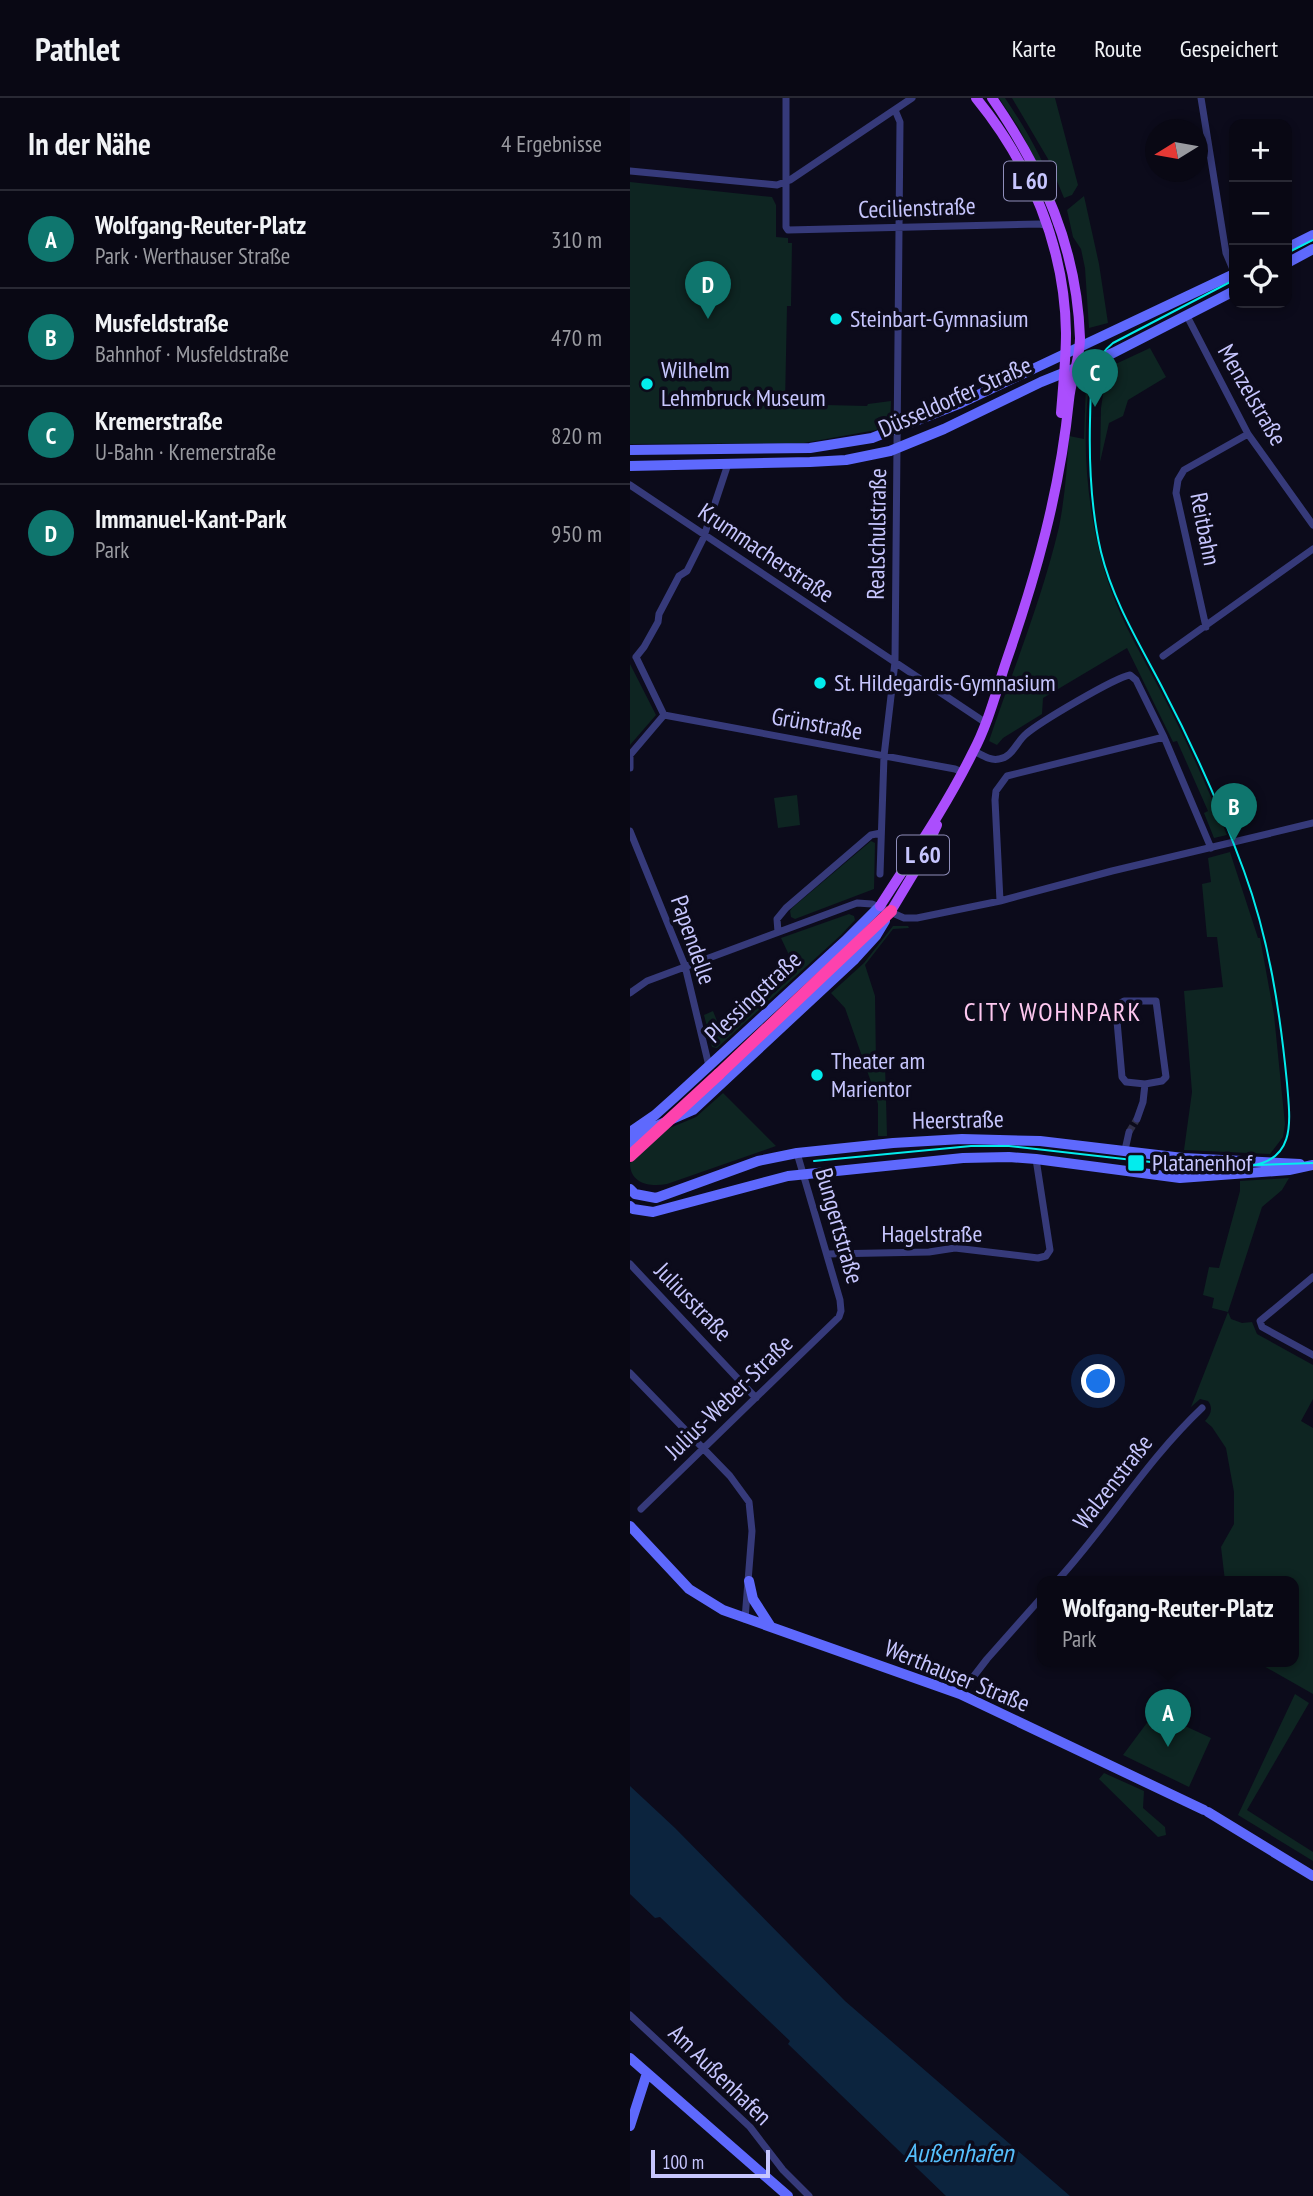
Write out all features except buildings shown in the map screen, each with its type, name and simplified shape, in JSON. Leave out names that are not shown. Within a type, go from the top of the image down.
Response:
[{"type":"highway","name":"Plessingstraße","points":[[630,1156],[714,1070],[856,946],[885,908]]},
{"type":"main road","name":"L 60","points":[[976,98],[1016,155],[1033,189],[1046,224],[1063,292],[1066,337],[1056,483]]},
{"type":"main road","name":"L 60","points":[[885,908],[929,844],[948,796],[974,751],[986,723],[1036,573],[1063,454],[1070,386],[1080,346],[1076,298],[1054,211],[1041,177],[1023,144],[992,98]]},
{"type":"main road","points":[[1292,246],[1313,235]]},
{"type":"main road","points":[[1292,260],[1313,249]]},
{"type":"main road","name":"Düsseldorfer Straße","points":[[630,450],[824,447],[872,438],[961,403],[1148,317],[1229,276]]},
{"type":"main road","name":"Düsseldorfer Straße","points":[[630,466],[846,460],[897,449],[1114,353],[1229,294]]},
{"type":"main road","name":"Plessingstraße","points":[[630,1132],[714,1070],[845,941],[885,908]]},
{"type":"main road","name":"Plessingstraße","points":[[630,1143],[647,1130],[693,1110],[859,956],[876,936],[885,908]]},
{"type":"main road","name":"Heerstraße","points":[[962,1139],[1030,1140],[1182,1158],[1309,1166],[1289,1170],[1180,1178],[1037,1159],[963,1158],[803,1174],[653,1212],[631,1210],[633,1191],[656,1198],[758,1161],[797,1153],[888,1143],[962,1139]]},
{"type":"main road","name":"Werthauser Straße","points":[[630,1527],[689,1589],[723,1610],[960,1695],[1194,1804],[1313,1876]]},
{"type":"main road","points":[[749,1581],[753,1599],[772,1628]]},
{"type":"main road","points":[[630,2058],[788,2196]]},
{"type":"main road","points":[[630,2126],[647,2073]]},
{"type":"street","points":[[786,98],[786,183]]},
{"type":"street","points":[[630,171],[777,185],[786,183],[912,98]]},
{"type":"street","points":[[1201,98],[1229,260]]},
{"type":"street","name":"Realschulstraße","points":[[880,874],[884,756],[895,662],[900,122],[895,110]]},
{"type":"street","name":"Cecilienstraße","points":[[786,183],[787,229],[1046,224]]},
{"type":"street","points":[[1046,224],[1054,230],[1060,253],[1068,260]]},
{"type":"street","name":"Menzelstraße","points":[[1187,316],[1248,434],[1313,524]]},
{"type":"street","name":"Reitbahn","points":[[1206,627],[1176,493],[1178,480],[1184,470],[1248,434]]},
{"type":"street","points":[[630,768],[630,755],[664,715],[633,657],[654,630],[659,614],[679,576],[687,571],[705,535],[728,464]]},
{"type":"street","name":"Krummacherstraße","points":[[630,485],[986,723]]},
{"type":"street","points":[[1163,656],[1313,549]]},
{"type":"street","points":[[974,751],[990,759],[1001,760],[1008,756],[1026,734],[1042,723],[1130,675],[1136,680],[1164,737],[1211,848]]},
{"type":"street","name":"Grünstraße","points":[[664,715],[962,772]]},
{"type":"street","points":[[1000,901],[995,800],[1001,782],[1007,776],[1164,737]]},
{"type":"street","points":[[1001,760],[1007,776]]},
{"type":"street","points":[[630,993],[647,981],[856,903],[885,908],[904,918],[917,918],[1000,901],[1313,823]]},
{"type":"street","name":"Papendelle","points":[[630,831],[685,966],[714,1070]]},
{"type":"street","points":[[778,932],[777,919],[786,908],[871,835],[881,833]]},
{"type":"street","points":[[1124,1001],[1156,1001],[1166,1077],[1162,1081],[1145,1084],[1126,1082],[1122,1077],[1116,1010],[1117,1005],[1124,1001]]},
{"type":"street","points":[[1137,1119],[1145,1084]]},
{"type":"street","points":[[1125,1150],[1129,1132]]},
{"type":"street","name":"Bungertstraße","points":[[797,1153],[841,1311]]},
{"type":"street","name":"Hagelstraße","points":[[827,1254],[929,1252],[955,1248],[1038,1258],[1046,1256],[1050,1250],[1037,1159]]},
{"type":"street","name":"Juliusstraße","points":[[630,1264],[756,1398]]},
{"type":"street","points":[[1313,1277],[1260,1321],[1262,1327],[1313,1355]]},
{"type":"street","name":"Julius-Weber-Straße","points":[[641,1509],[839,1317],[841,1311]]},
{"type":"street","points":[[630,1373],[741,1488],[749,1502],[752,1518],[746,1619]]},
{"type":"street","name":"Walzenstraße","points":[[1062,1576],[1180,1429],[1202,1408]]},
{"type":"street","points":[[960,1695],[987,1659],[1037,1603]]},
{"type":"street","name":"Am Außenhafen","points":[[630,2015],[750,2127],[783,2170],[809,2196]]},
{"type":"green space","points":[[999,98],[1005,98],[1028,134],[1057,198],[1051,192],[1019,128]]},
{"type":"green space","points":[[1012,98],[1055,98],[1078,185],[1072,195],[1064,198],[1048,159]]},
{"type":"green space","points":[[630,182],[772,197],[776,205],[776,237],[788,238],[788,243],[792,243],[791,306],[787,306],[785,404],[867,406],[891,401],[890,425],[804,443],[630,444]]},
{"type":"green space","points":[[1084,196],[1099,264],[1108,323],[1089,328],[1085,268],[1081,249],[1073,237],[1067,210]]},
{"type":"green space","points":[[1150,348],[1166,377],[1128,400],[1123,416],[1109,423],[1100,462],[1101,408],[1107,368]]},
{"type":"green space","points":[[1091,374],[1087,400],[1086,455],[1091,511],[1103,565],[1121,616],[1187,744],[1227,835],[1214,838],[1204,813],[1208,811],[1177,741],[1173,742],[1127,648],[1043,698],[1042,714],[1003,738],[997,745],[989,741],[1052,554],[1063,504],[1069,436],[1084,439],[1086,383],[1087,376]]},
{"type":"green space","points":[[630,664],[656,715],[630,745]]},
{"type":"green space","points":[[797,795],[800,825],[778,828],[774,798]]},
{"type":"green space","points":[[871,841],[875,843],[874,889],[795,919],[791,917],[792,908]]},
{"type":"green space","points":[[1230,852],[1260,938],[1274,1015],[1285,1124],[1283,1137],[1270,1154],[1184,1150],[1192,1092],[1184,991],[1223,987],[1217,937],[1207,937],[1202,884],[1211,882],[1208,858]]},
{"type":"green space","points":[[849,914],[854,916],[855,920],[841,935],[717,1048],[712,1047],[704,1015],[713,1011],[717,1021],[750,1014],[797,972],[781,938]]},
{"type":"green space","points":[[893,926],[909,928],[893,929],[865,965],[875,996],[876,1063],[885,1063],[887,1136],[878,1136],[878,1104],[870,1079],[845,1008],[831,993],[864,963]]},
{"type":"green space","points":[[723,1093],[776,1146],[667,1184],[648,1184],[633,1176],[630,1163],[665,1130],[696,1117]]},
{"type":"green space","points":[[1289,1178],[1282,1190],[1262,1207],[1228,1312],[1212,1308],[1214,1298],[1203,1295],[1209,1267],[1219,1268],[1240,1191],[1240,1181]]},
{"type":"green space","points":[[1228,1312],[1231,1319],[1242,1323],[1252,1322],[1257,1334],[1313,1365],[1313,1399],[1301,1421],[1313,1428],[1313,1694],[1266,1667],[1299,1667],[1299,1576],[1224,1576],[1221,1547],[1234,1524],[1234,1492],[1226,1448],[1205,1421],[1211,1409],[1208,1401],[1200,1399],[1191,1407]]},
{"type":"green space","points":[[1295,1694],[1309,1703],[1247,1810],[1313,1852],[1313,1861],[1238,1815]]},
{"type":"green space","points":[[1155,1712],[1211,1738],[1189,1787],[1123,1755]]},
{"type":"green space","points":[[1104,1773],[1144,1791],[1143,1808],[1165,1827],[1166,1835],[1158,1837],[1099,1779]]},
{"type":"water","name":"Außenhafen","points":[[630,1786],[675,1828],[845,2001],[1070,2196],[946,2196],[788,2044],[790,2041],[660,1917],[655,1918],[630,1894]]},
{"type":"tunnel","points":[[1129,1132],[1137,1119]]},
{"type":"tram line","points":[[1292,250],[1313,240]]},
{"type":"tram line","points":[[1229,283],[1113,343],[1105,351],[1092,379],[1090,454],[1098,536],[1112,588],[1185,732],[1216,801],[1253,897],[1267,949],[1281,1029],[1289,1124],[1283,1147],[1276,1156],[1249,1166]]},
{"type":"tram line","points":[[814,1161],[971,1146],[1009,1146],[1195,1167],[1313,1163]]},
{"type":"place","name":"Immanuel-Kant-Park","points":[[708,319]]},
{"type":"place","name":"Steinbart-Gymnasium","points":[[836,319]]},
{"type":"place","name":"Wilhelm Lehmbruck Museum","points":[[647,384]]},
{"type":"place","name":"Kremerstraße","points":[[1095,407]]},
{"type":"place","name":"St. Hildegardis-Gymnasium","points":[[820,683]]},
{"type":"place","name":"Musfeldstraße","points":[[1234,841]]},
{"type":"place","name":"Theater am Marientor","points":[[817,1075]]},
{"type":"place","name":"Platanenhof","points":[[1136,1163]]},
{"type":"place","name":"Wolfgang-Reuter-Platz","points":[[1168,1747]]},
{"type":"district","name":"CITY WOHNPARK","points":[[1053,1012]]}]
